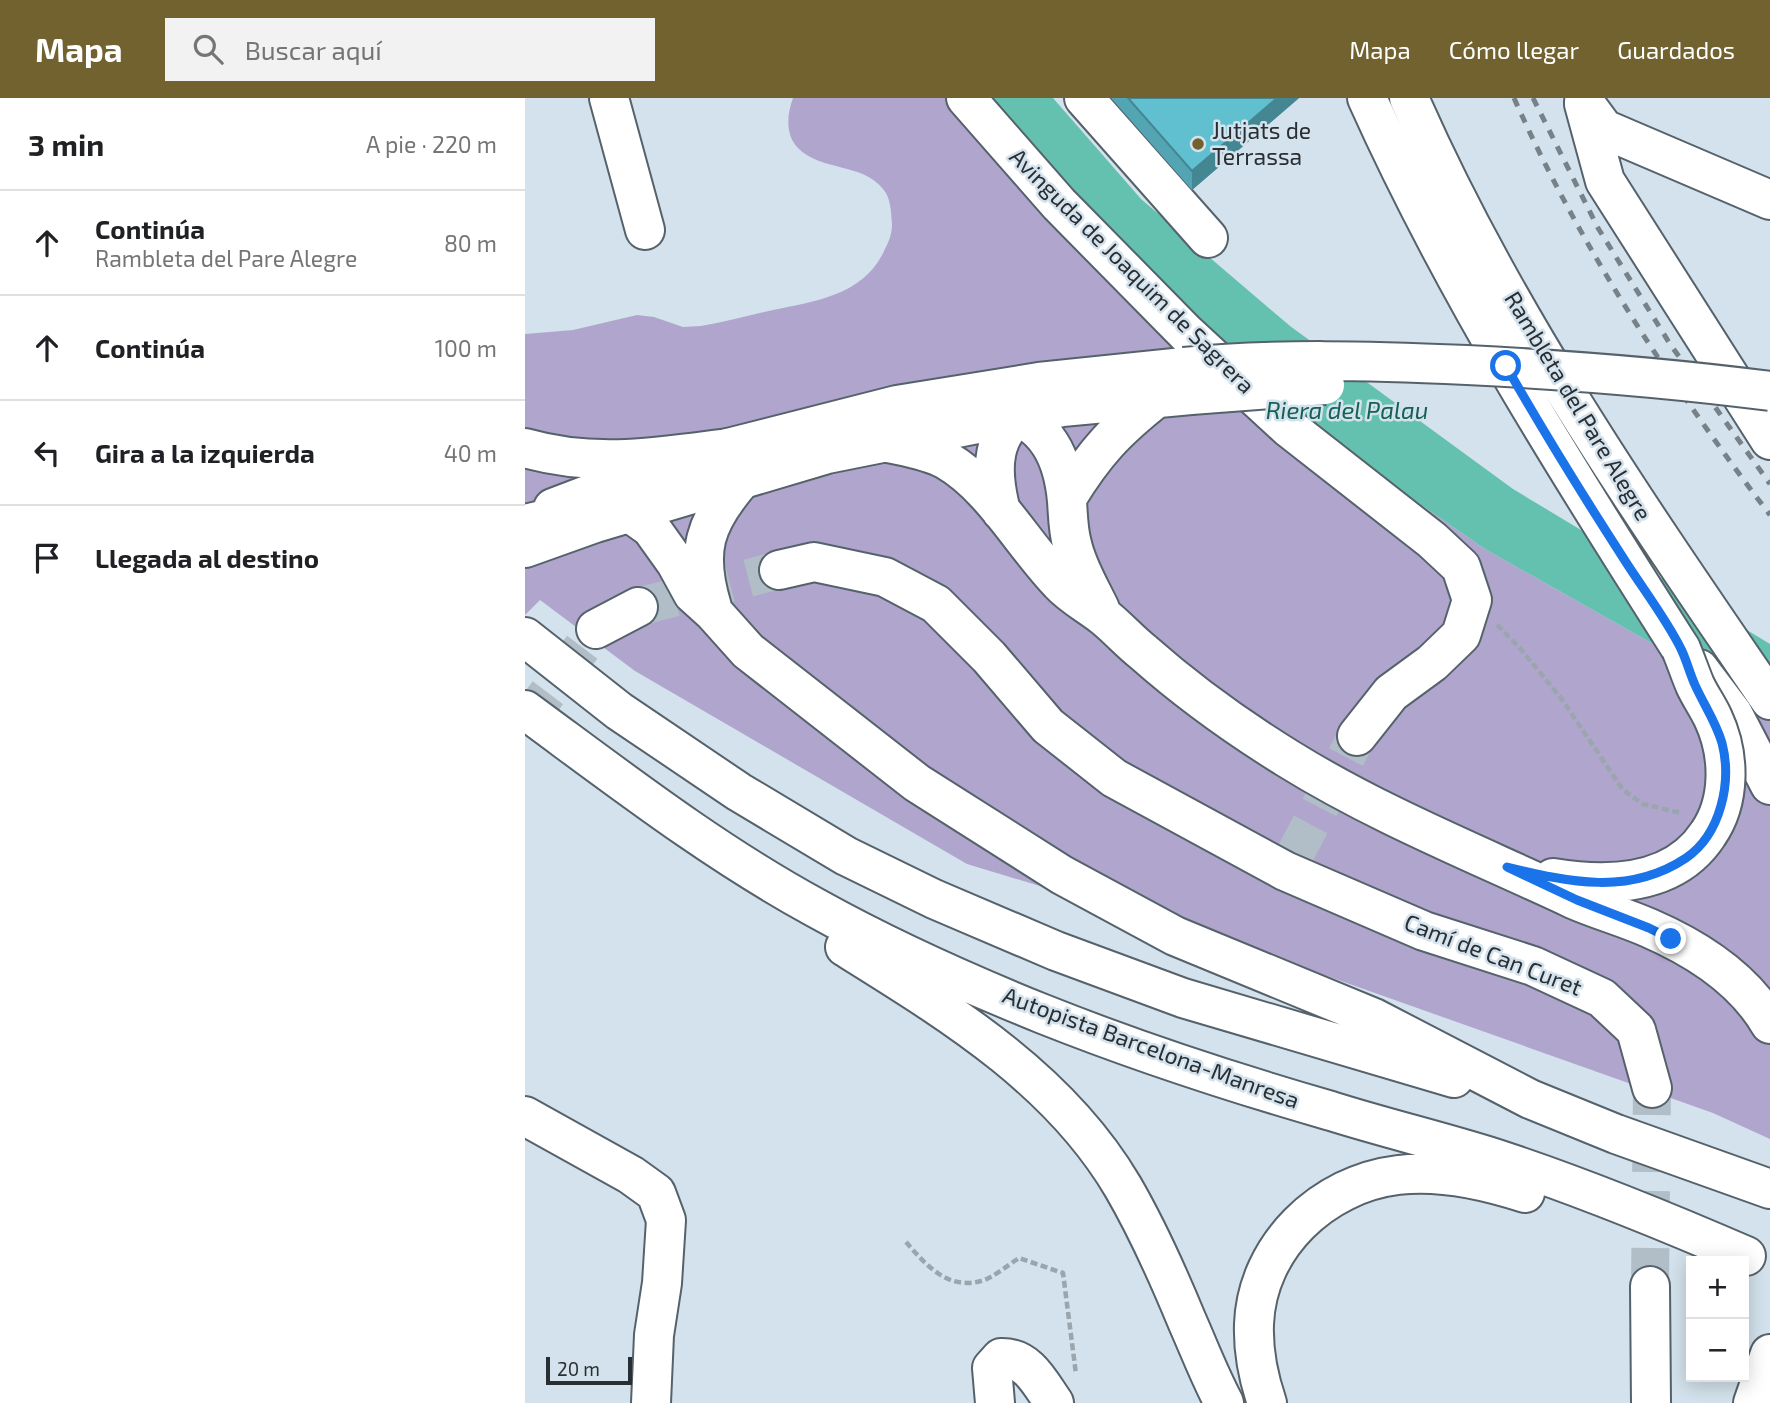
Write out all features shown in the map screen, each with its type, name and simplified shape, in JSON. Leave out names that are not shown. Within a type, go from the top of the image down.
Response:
[{"type":"main road","points":[[609,98],[645,230]]},
{"type":"main road","name":"Avinguda de Joaquim de Sagrera","points":[[965,98],[1059,204],[1186,333],[1289,428],[1432,540],[1461,567],[1472,600]]},
{"type":"main road","points":[[1084,98],[1208,238]]},
{"type":"main road","name":"Rambleta del Pare Alegre","points":[[1367,98],[1415,202],[1466,297],[1528,405],[1681,649]]},
{"type":"main road","name":"Rambleta del Pare Alegre","points":[[1409,98],[1516,308],[1604,456],[1770,700]]},
{"type":"main road","points":[[1589,100],[1604,130],[1770,200]]},
{"type":"main road","points":[[1589,100],[1605,181],[1770,440]]},
{"type":"main road","points":[[525,522],[645,473],[827,454],[1018,414],[1178,387],[1242,362],[1303,360],[1417,363],[1614,373],[1770,391]]},
{"type":"main road","points":[[1001,511],[994,466],[998,443],[1004,431],[1018,414],[1045,398],[1099,376]]},
{"type":"main road","points":[[525,548],[630,513],[735,464],[897,405],[1039,382],[1099,376],[1178,387],[1443,383],[1535,385],[1611,389],[1770,409]]},
{"type":"main road","points":[[1067,498],[1086,467],[1109,439],[1178,387]]},
{"type":"main road","points":[[897,405],[988,407],[1018,414],[1034,423],[1044,433],[1056,454],[1063,476],[1071,542],[1076,560],[1104,617]]},
{"type":"main road","points":[[884,442],[944,459],[961,470],[1001,511],[1061,585],[1104,617],[1186,688],[1285,757],[1390,814],[1577,900],[1649,928],[1694,951],[1734,981],[1770,1024]]},
{"type":"main road","points":[[525,449],[547,454],[619,461],[735,464]]},
{"type":"main road","points":[[714,613],[703,578],[703,556],[735,464]]},
{"type":"main road","points":[[525,522],[597,508],[630,513],[651,528],[676,563],[693,594],[748,651],[906,775],[1062,875],[1175,936],[1374,1018],[1530,1099],[1616,1134],[1762,1185]]},
{"type":"main road","name":"Camí de Can Curet","points":[[779,570],[814,562],[885,577],[936,604],[989,657],[1048,726],[1114,778],[1424,931],[1533,966],[1602,998],[1636,1030],[1652,1088]]},
{"type":"main road","points":[[1357,736],[1391,693],[1432,663],[1461,635],[1472,600]]},
{"type":"main road","points":[[596,629],[638,607]]},
{"type":"main road","points":[[525,637],[619,711],[739,792],[846,856],[934,899],[1056,951],[1183,998],[1530,1099]]},
{"type":"main road","points":[[1507,867],[1555,879],[1591,883],[1625,882],[1650,877],[1692,853],[1696,824],[1713,826],[1723,800],[1724,757],[1714,720],[1695,685],[1681,649]]},
{"type":"main road","points":[[1681,649],[1733,713],[1770,785]]},
{"type":"main road","name":"Autopista Barcelona-Manresa","points":[[525,710],[629,787],[723,851],[815,908],[908,954],[1042,1014],[1168,1059],[1329,1111],[1493,1158],[1635,1208],[1758,1262]]},
{"type":"main road","points":[[723,851],[794,915],[983,1037],[1021,1066],[1067,1113],[1107,1164],[1142,1222],[1224,1403]]},
{"type":"main road","points":[[525,1116],[631,1175],[656,1193],[666,1220],[654,1335],[651,1403]]},
{"type":"main road","points":[[1267,1403],[1256,1364],[1254,1321],[1257,1299],[1273,1257],[1286,1236],[1315,1208],[1333,1196],[1375,1179],[1425,1174],[1497,1185],[1758,1262]]},
{"type":"main road","points":[[1650,1286],[1651,1403]]},
{"type":"main road","points":[[1753,1403],[1770,1353]]},
{"type":"main road","points":[[994,1386],[1001,1358],[1014,1358],[1066,1390]]},
{"type":"path","points":[[1472,600],[1519,647],[1561,698],[1623,790],[1643,804],[1696,824]]},
{"type":"path","points":[[906,1242],[930,1270],[954,1282],[982,1281],[1019,1258],[1063,1273],[1066,1390]]},
{"type":"shaded area","points":[[793,98],[983,98],[1320,435],[1485,549],[1770,710],[1770,1139],[1713,1113],[1268,955],[967,864],[635,671],[540,600],[525,615],[525,334],[573,330],[637,315],[654,317],[683,327],[701,326],[806,303],[852,286],[865,277],[885,249],[892,224],[886,193],[875,181],[864,175],[818,160],[798,148],[791,137],[788,124]]},
{"type":"water","name":"Riera del Palau","points":[[983,98],[1053,98],[1141,199],[1290,326],[1513,489],[1770,644],[1770,710],[1485,549],[1320,435],[1125,253]]},
{"type":"building","name":"Jutjats de Terrassa","points":[[1128,98],[1277,98],[1192,171]]},
{"type":"tunnel","points":[[638,607],[779,570]]},
{"type":"tunnel","points":[[525,723],[596,629]]},
{"type":"tunnel","points":[[1293,858],[1357,736]]},
{"type":"tunnel","points":[[1650,1286],[1652,1088]]},
{"type":"railway","points":[[1514,98],[1568,208],[1630,314],[1663,366],[1770,515]]},
{"type":"railway","points":[[1533,98],[1598,228],[1670,344],[1770,484]]},
{"type":"place","name":"Jutjats de Terrassa","points":[[1198,144]]},
{"type":"route","points":[[1506,366],[1569,472],[1681,649],[1695,685],[1714,720],[1722,743],[1725,773],[1723,800],[1713,826],[1703,842],[1673,866],[1650,877],[1625,882],[1591,883],[1555,879],[1507,867],[1671,939]]}]
